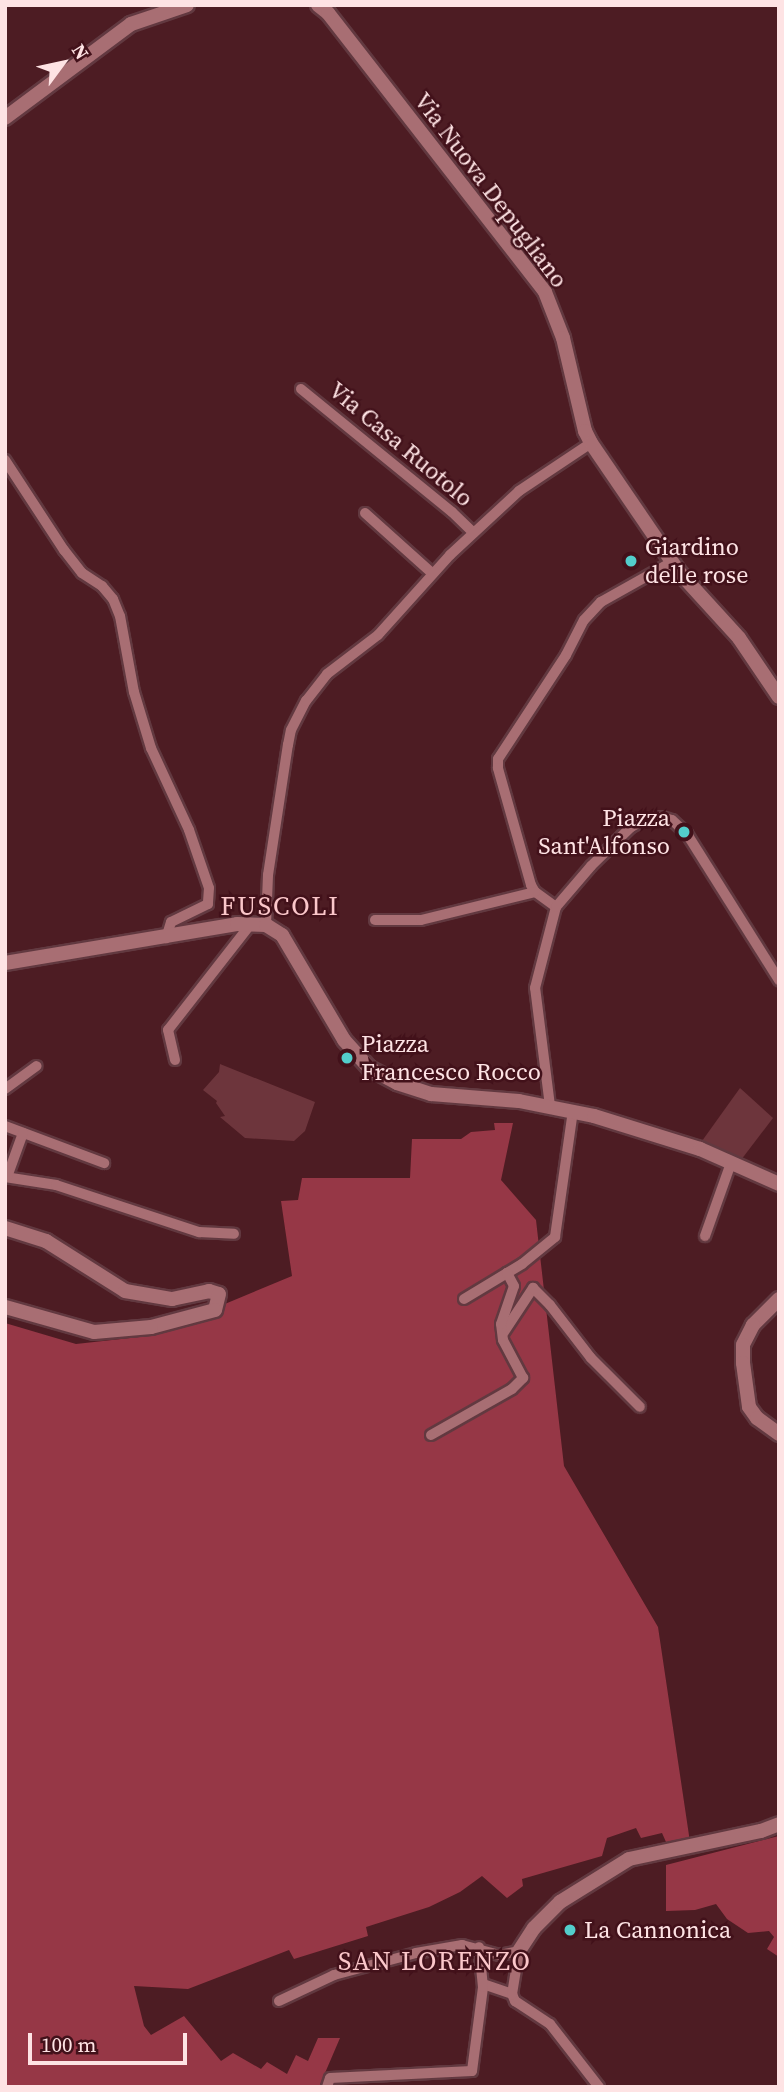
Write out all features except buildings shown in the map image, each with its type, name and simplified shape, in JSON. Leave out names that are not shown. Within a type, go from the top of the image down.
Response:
[{"type":"street","points":[[5,118],[131,24],[187,5]]},
{"type":"street","name":"Via Nuova Depugliano","points":[[318,5],[328,13],[545,292],[563,338],[585,432],[591,443],[672,562],[739,638],[779,697]]},
{"type":"street","name":"Via Casa Ruotolo","points":[[301,389],[474,533]]},
{"type":"street","name":"Via Casa Ruotolo","points":[[266,925],[268,875],[288,745],[295,720],[327,674],[378,635],[474,533],[519,491],[591,443]]},
{"type":"street","points":[[5,460],[64,550],[82,573],[108,593],[120,616],[134,692],[151,748],[189,830],[209,888],[208,904],[171,922],[166,938]]},
{"type":"street","points":[[365,513],[433,574]]},
{"type":"street","points":[[556,907],[535,892],[498,768],[498,759],[566,655],[584,620],[601,602],[672,562]]},
{"type":"street","points":[[550,1106],[535,989],[556,907],[591,866],[631,827],[644,820],[662,817],[672,820],[687,834],[779,980]]},
{"type":"street","points":[[375,920],[421,920],[535,892]]},
{"type":"street","points":[[175,1059],[168,1030],[250,925]]},
{"type":"street","points":[[5,963],[250,925],[266,925],[282,935],[344,1040],[369,1068],[397,1083],[431,1094],[550,1106],[573,1111],[661,1136],[779,1184]]},
{"type":"street","points":[[5,1089],[37,1066]]},
{"type":"street","points":[[464,1299],[545,1248],[555,1237],[573,1111]]},
{"type":"street","points":[[5,1126],[104,1163]]},
{"type":"street","points":[[23,1133],[6,1177],[56,1185],[199,1232],[234,1234]]},
{"type":"street","points":[[705,1236],[731,1163]]},
{"type":"street","points":[[5,1228],[46,1241],[125,1292],[172,1299],[209,1291],[219,1294],[215,1310],[151,1327],[94,1332],[5,1307]]},
{"type":"street","points":[[504,1332],[501,1324],[514,1286],[507,1273]]},
{"type":"street","points":[[431,1435],[520,1384],[522,1371],[503,1340],[504,1332],[533,1288],[550,1305],[591,1358],[640,1407]]},
{"type":"street","points":[[779,1299],[753,1325],[743,1345],[749,1407],[757,1418],[779,1434]]},
{"type":"street","points":[[599,2087],[564,2038],[550,2024],[515,2001],[512,1994],[519,1951],[534,1928],[560,1902],[629,1859],[761,1831],[779,1824]]},
{"type":"street","points":[[279,2001],[334,1975],[416,1953],[462,1945],[500,1955],[519,1951]]},
{"type":"street","points":[[327,2087],[330,2078],[472,2071],[483,1984],[479,1948]]},
{"type":"street","points":[[483,1984],[512,1994]]},
{"type":"shaded area","points":[[220,1064],[315,1102],[305,1131],[294,1141],[245,1138],[220,1117],[225,1116],[217,1101],[203,1090],[219,1072]]},
{"type":"shaded area","points":[[740,1088],[773,1118],[741,1160],[702,1141]]},
{"type":"shaded area","points":[[494,1123],[513,1123],[501,1180],[536,1220],[564,1466],[658,1627],[690,1842],[666,1842],[662,1833],[641,1838],[636,1828],[607,1838],[602,1856],[522,1879],[523,1886],[507,1898],[482,1876],[460,1892],[429,1907],[366,1927],[368,1936],[294,1959],[289,1950],[188,1989],[134,1986],[144,2026],[151,2035],[184,2016],[221,2061],[233,2053],[261,2069],[267,2062],[287,2074],[296,2055],[308,2061],[318,2038],[340,2038],[319,2087],[5,2087],[5,1323],[76,1344],[148,1336],[292,1276],[281,1201],[298,1200],[302,1178],[410,1178],[412,1139],[461,1139],[471,1132],[495,1130]]},
{"type":"shaded area","points":[[779,1836],[779,1957],[767,1949],[774,1937],[769,1931],[748,1933],[727,1919],[716,1904],[695,1910],[666,1911],[666,1865]]},
{"type":"place","name":"Giardino delle rose","points":[[631,561]]},
{"type":"place","name":"Piazza Sant'Alfonso","points":[[684,832]]},
{"type":"place","name":"Piazza Francesco Rocco","points":[[347,1058]]},
{"type":"place","name":"La Cannonica","points":[[570,1930]]},
{"type":"district","name":"FUSCOLI","points":[[280,907]]},
{"type":"district","name":"SAN LORENZO","points":[[435,1962]]}]
